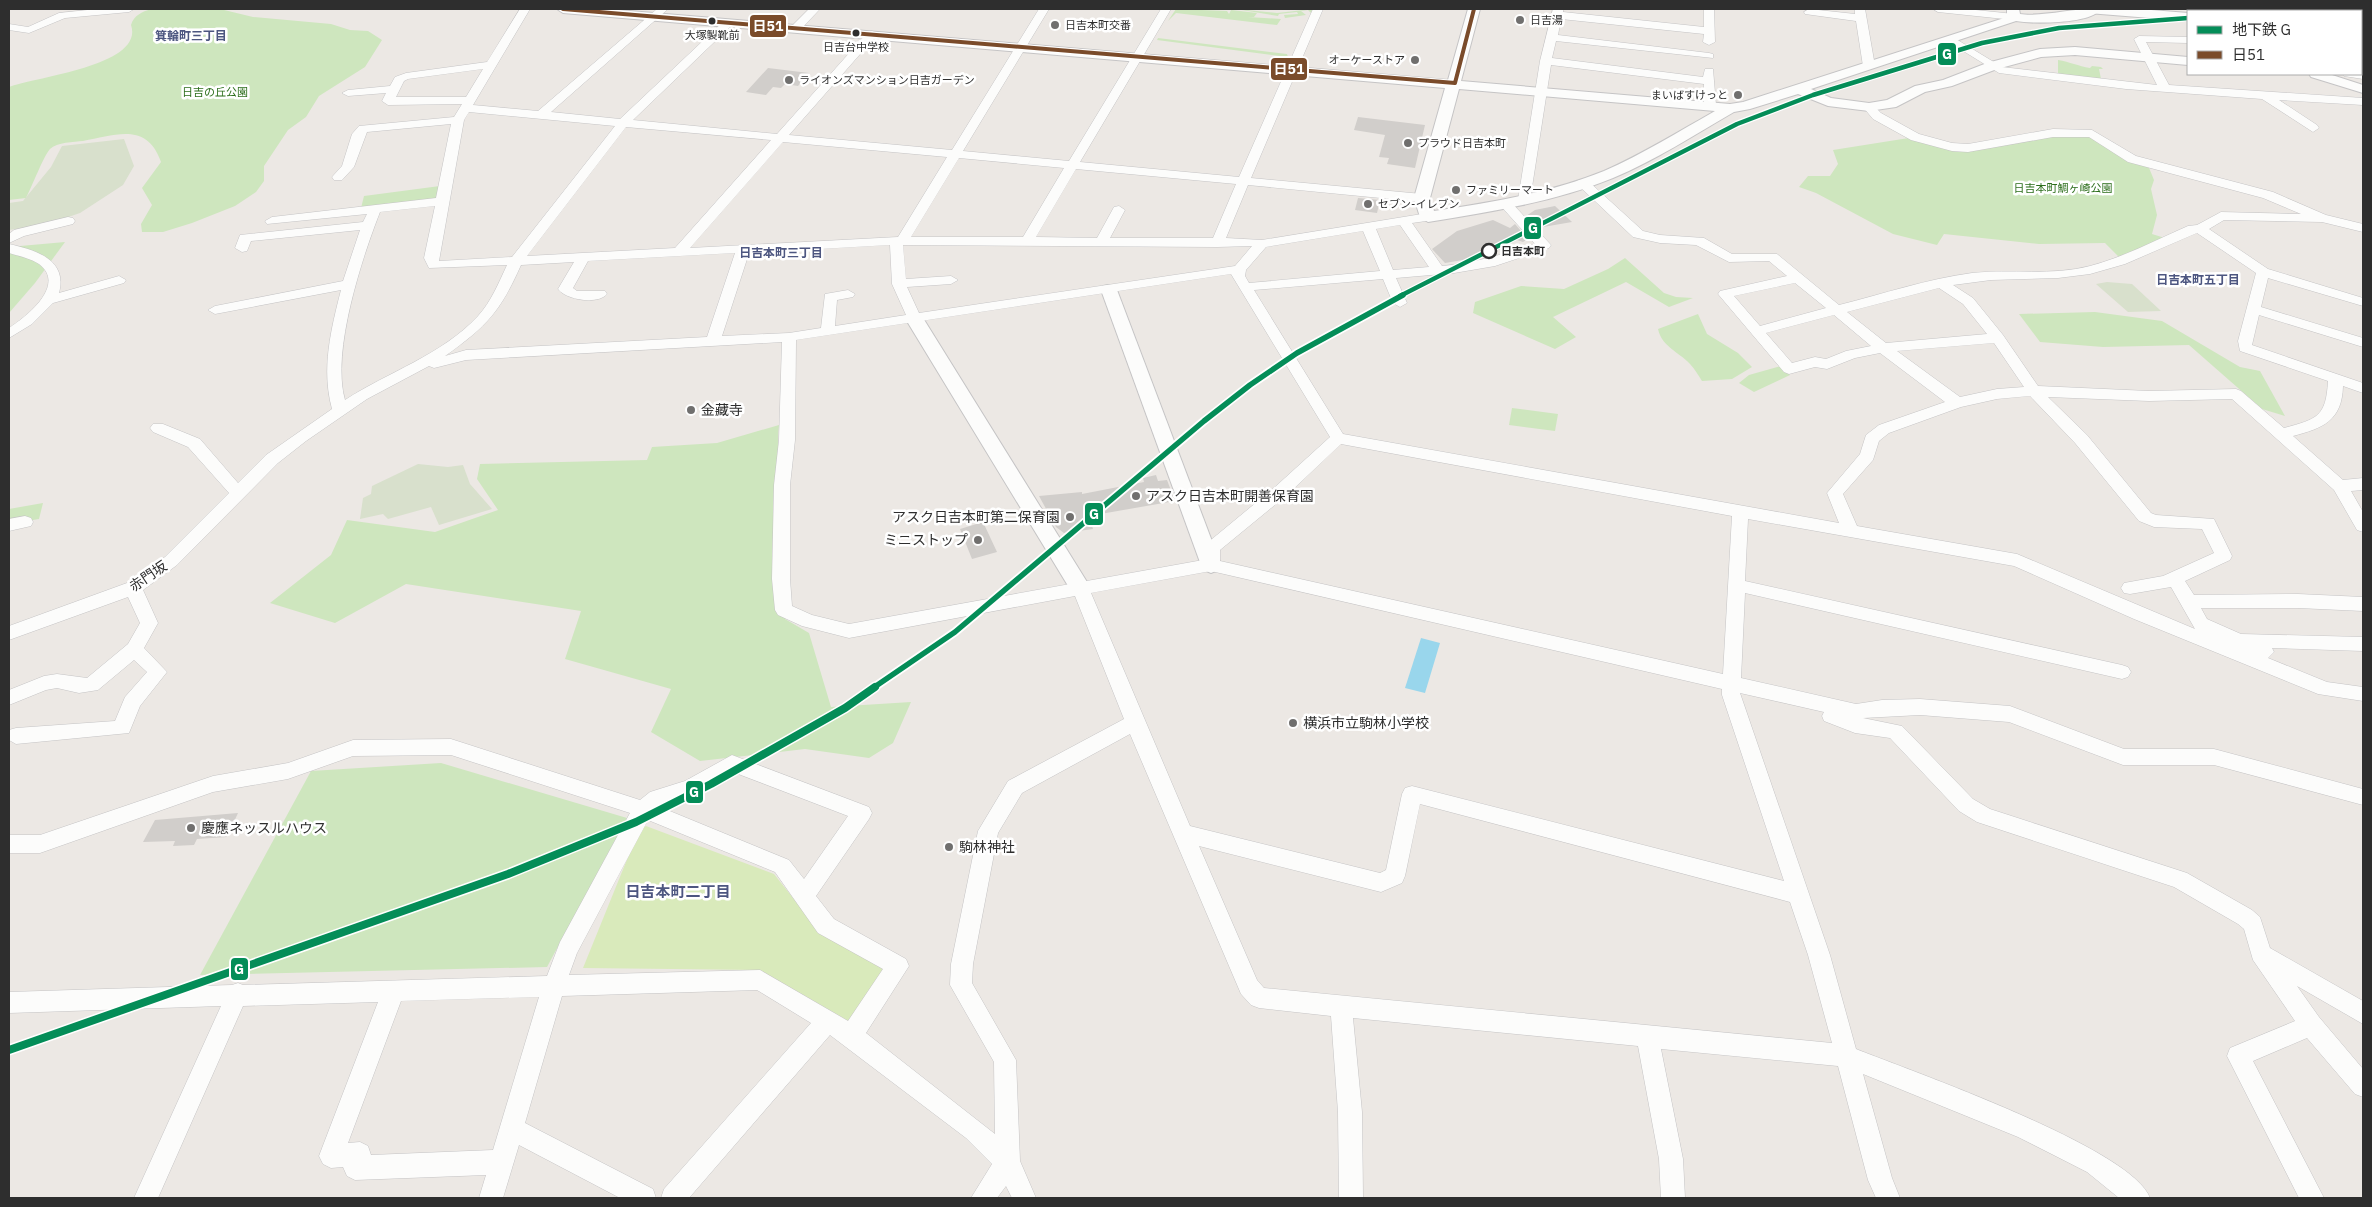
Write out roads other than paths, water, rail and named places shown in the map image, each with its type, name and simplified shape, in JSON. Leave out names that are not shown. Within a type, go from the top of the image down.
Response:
[{"type":"main road","points":[[2091,9],[2187,11]]},
{"type":"main road","points":[[2148,9],[2187,17]]},
{"type":"street","points":[[9,26],[29,30],[63,15],[129,9]]},
{"type":"street","points":[[525,9],[458,120],[431,258],[434,265],[899,241],[1102,241],[1262,244],[1505,204],[1583,184],[1641,159],[1730,108]]},
{"type":"street","points":[[563,9],[658,12],[728,22],[1730,108],[1745,106],[2006,22],[2013,13]]},
{"type":"street","points":[[796,28],[815,9]]},
{"type":"street","points":[[1044,9],[955,155],[899,241],[899,284],[914,318],[1080,588],[1135,722],[1185,834],[1249,987],[1259,998],[1846,1056],[2026,1128],[2095,1164],[2138,1198]]},
{"type":"street","points":[[1027,241],[1166,9]]},
{"type":"street","points":[[1217,243],[1318,9]]},
{"type":"street","points":[[1428,217],[1422,198],[1474,9]]},
{"type":"street","points":[[1709,9],[1710,105]]},
{"type":"street","points":[[1938,9],[2013,13],[2033,20],[2088,14],[2091,9]]},
{"type":"street","points":[[541,115],[658,12]]},
{"type":"street","points":[[1524,200],[1544,91],[1546,61],[1557,12],[1709,31]]},
{"type":"street","points":[[1809,12],[1860,13],[1869,66]]},
{"type":"street","points":[[416,368],[457,342],[485,317],[504,287],[515,262],[623,123],[728,22]]},
{"type":"street","points":[[678,253],[872,34]]},
{"type":"street","points":[[1551,37],[1709,56]]},
{"type":"street","points":[[1951,39],[1999,70],[2165,89],[2362,100]]},
{"type":"street","points":[[2165,89],[2139,39],[2187,40]]},
{"type":"street","points":[[1799,88],[1828,102],[1868,107],[1891,104],[1920,89],[2040,53],[2058,51],[2187,61]]},
{"type":"street","points":[[1546,61],[1709,81]]},
{"type":"street","points":[[491,65],[406,76],[399,79],[388,101],[468,104],[541,115],[1422,198]]},
{"type":"street","points":[[2318,75],[2362,100]]},
{"type":"street","points":[[348,93],[393,89]]},
{"type":"street","points":[[2264,95],[2313,128]]},
{"type":"street","points":[[1868,107],[1877,116],[1915,137],[1952,147],[1968,148],[2053,133],[2075,132],[2092,134],[2132,159],[2268,194],[2322,218],[2363,228]]},
{"type":"street","points":[[338,177],[348,167],[358,134],[362,129],[458,120]]},
{"type":"street","points":[[1583,184],[1638,234],[1660,239],[1699,242],[1729,258],[1772,257],[1882,348],[1956,403]]},
{"type":"street","points":[[272,221],[442,201]]},
{"type":"street","points":[[1245,287],[1438,270],[1495,262],[1544,244],[1505,204]]},
{"type":"street","points":[[340,410],[333,377],[343,313],[359,247],[376,209]]},
{"type":"street","points":[[1102,241],[1119,210]]},
{"type":"street","points":[[1756,331],[1959,278],[2048,275],[2093,270],[2193,229],[2200,229],[2221,216],[2322,218]]},
{"type":"street","points":[[9,239],[19,233],[68,221]]},
{"type":"street","points":[[1404,221],[1438,270]]},
{"type":"street","points":[[242,248],[245,238],[368,225]]},
{"type":"street","points":[[1368,227],[1400,303]]},
{"type":"street","points":[[2200,229],[2263,272],[2363,302]]},
{"type":"street","points":[[1262,244],[1239,269],[1238,276],[1338,438],[1851,532],[2017,560],[2140,614],[2325,689],[2360,694]]},
{"type":"street","points":[[9,248],[33,256],[45,263],[53,272],[54,282],[48,300],[31,319],[9,334]]},
{"type":"street","points":[[713,341],[744,249]]},
{"type":"street","points":[[583,258],[564,288],[574,296],[600,294]]},
{"type":"street","points":[[416,368],[466,355],[790,337],[1239,269]]},
{"type":"street","points":[[2263,272],[2245,348],[2363,388]]},
{"type":"street","points":[[1798,278],[1725,294],[1789,369],[1815,362],[1827,364],[1851,354],[1882,348],[1998,338]]},
{"type":"street","points":[[48,300],[119,280]]},
{"type":"street","points":[[899,284],[951,280]]},
{"type":"street","points":[[1941,283],[1968,301],[1998,338],[2034,391],[2081,440],[2145,517],[2154,521],[2208,523],[2224,556],[2166,582],[2130,588]]},
{"type":"street","points":[[215,310],[351,284]]},
{"type":"street","points":[[1108,290],[1211,566]]},
{"type":"street","points":[[828,331],[830,297],[848,294]]},
{"type":"street","points":[[2253,309],[2363,343]]},
{"type":"street","points":[[790,337],[787,440],[782,485],[781,579],[784,610],[808,621],[848,630],[1211,566],[1517,634],[1732,686],[1856,712],[1882,708],[1920,707],[2010,714],[2123,757],[2214,757],[2363,796]]},
{"type":"street","name":"赤門坂","points":[[9,634],[133,588],[171,561],[272,459],[362,396],[416,368]]},
{"type":"street","points":[[2280,434],[2313,424],[2327,416],[2334,405],[2336,379]]},
{"type":"street","points":[[1851,532],[1835,493],[1867,456],[1872,439],[1884,429],[1956,403],[1997,394],[2034,391],[2149,396],[2236,394],[2340,486],[2363,526]]},
{"type":"street","points":[[158,428],[194,442],[238,493]]},
{"type":"street","points":[[1211,566],[1212,548],[1338,438]]},
{"type":"street","points":[[2340,486],[2363,484]]},
{"type":"street","points":[[1740,512],[1731,695],[1819,955],[1880,1180],[1888,1198]]},
{"type":"street","points":[[9,525],[26,522]]},
{"type":"street","points":[[2175,578],[2190,602],[2200,624],[2360,694]]},
{"type":"street","points":[[1736,585],[2122,672]]},
{"type":"street","points":[[9,698],[44,683],[57,681],[80,686],[91,685],[134,650],[149,623],[133,588]]},
{"type":"street","points":[[2190,602],[2298,601],[2363,604]]},
{"type":"street","points":[[2238,640],[2258,639],[2363,644]]},
{"type":"street","points":[[16,736],[122,728],[132,702],[158,672],[134,650]]},
{"type":"street","points":[[1787,697],[1855,725],[1895,731],[1966,805],[1984,816],[2180,880],[2253,924],[2261,953],[2311,1025],[2363,1086]]},
{"type":"street","points":[[1024,1198],[1008,1162],[1005,1060],[961,984],[962,964],[988,831],[1015,787],[1135,722]]},
{"type":"street","points":[[9,844],[40,844],[213,784],[288,771],[353,748],[452,747],[643,809],[782,866],[826,926],[898,966],[851,1035]]},
{"type":"street","points":[[491,1198],[554,985],[568,950],[591,911],[643,809],[657,798],[691,787],[732,763],[862,813],[804,896]]},
{"type":"street","points":[[1185,834],[1382,883],[1394,876],[1412,794],[1797,894]]},
{"type":"street","points":[[2261,953],[2363,1013]]},
{"type":"street","points":[[9,1002],[238,993],[760,980],[851,1035],[974,1130],[1008,1162]]},
{"type":"street","points":[[394,989],[331,1156],[360,1154],[354,1168],[501,1162]]},
{"type":"street","points":[[146,1198],[238,993]]},
{"type":"street","points":[[1341,1006],[1350,1112],[1351,1198]]},
{"type":"street","points":[[673,1198],[829,1020]]},
{"type":"street","points":[[2311,1025],[2238,1056],[2312,1198]]},
{"type":"street","points":[[1647,1036],[1671,1159],[1673,1198]]},
{"type":"street","points":[[511,1128],[644,1198]]},
{"type":"street","points":[[983,1198],[1008,1162]]},
{"type":"water","points":[[1421,638],[1440,643],[1425,693],[1405,688]]},
{"type":"metro line","name":"G","points":[[9,1050],[508,874],[636,822],[711,784],[845,708],[955,632],[1204,421],[1250,385],[1297,353],[1423,284],[1737,124],[1813,95],[1982,43],[2059,28],[2187,18]]},
{"type":"place","name":"日吉湯","points":[[1520,20]]},
{"type":"place","name":"大塚製靴前","points":[[712,21]]},
{"type":"place","name":"日吉本町交番","points":[[1055,25]]},
{"type":"place","name":"日吉台中学校","points":[[856,33]]},
{"type":"place","name":"オーケーストア","points":[[1415,60]]},
{"type":"place","name":"ライオンズマンション日吉ガーデン","points":[[789,80]]},
{"type":"place","name":"まいばすけっと","points":[[1738,95]]},
{"type":"place","name":"プラウド日吉本町","points":[[1408,143]]},
{"type":"place","name":"ファミリーマート","points":[[1456,190]]},
{"type":"place","name":"セブン-イレブン","points":[[1368,204]]},
{"type":"place","name":"日吉本町","points":[[1489,251]]},
{"type":"place","name":"金藏寺","points":[[691,410]]},
{"type":"place","name":"アスク日吉本町開善保育園","points":[[1136,496]]},
{"type":"place","name":"アスク日吉本町第二保育園","points":[[1070,517]]},
{"type":"place","name":"ミニストップ","points":[[978,540]]},
{"type":"place","name":"横浜市立駒林小学校","points":[[1293,723]]},
{"type":"place","name":"慶應ネッスルハウス","points":[[191,828]]},
{"type":"place","name":"駒林神社","points":[[949,847]]},
{"type":"district","name":"箕輪町三丁目","points":[[191,35]]},
{"type":"district","name":"日吉本町三丁目","points":[[781,252]]},
{"type":"district","name":"日吉本町五丁目","points":[[2198,279]]},
{"type":"district","name":"日吉本町二丁目","points":[[678,891]]},
{"type":"park label","name":"日吉の丘公園","points":[[215,92]]},
{"type":"park label","name":"日吉本町鯛ヶ崎公園","points":[[2063,188]]}]
